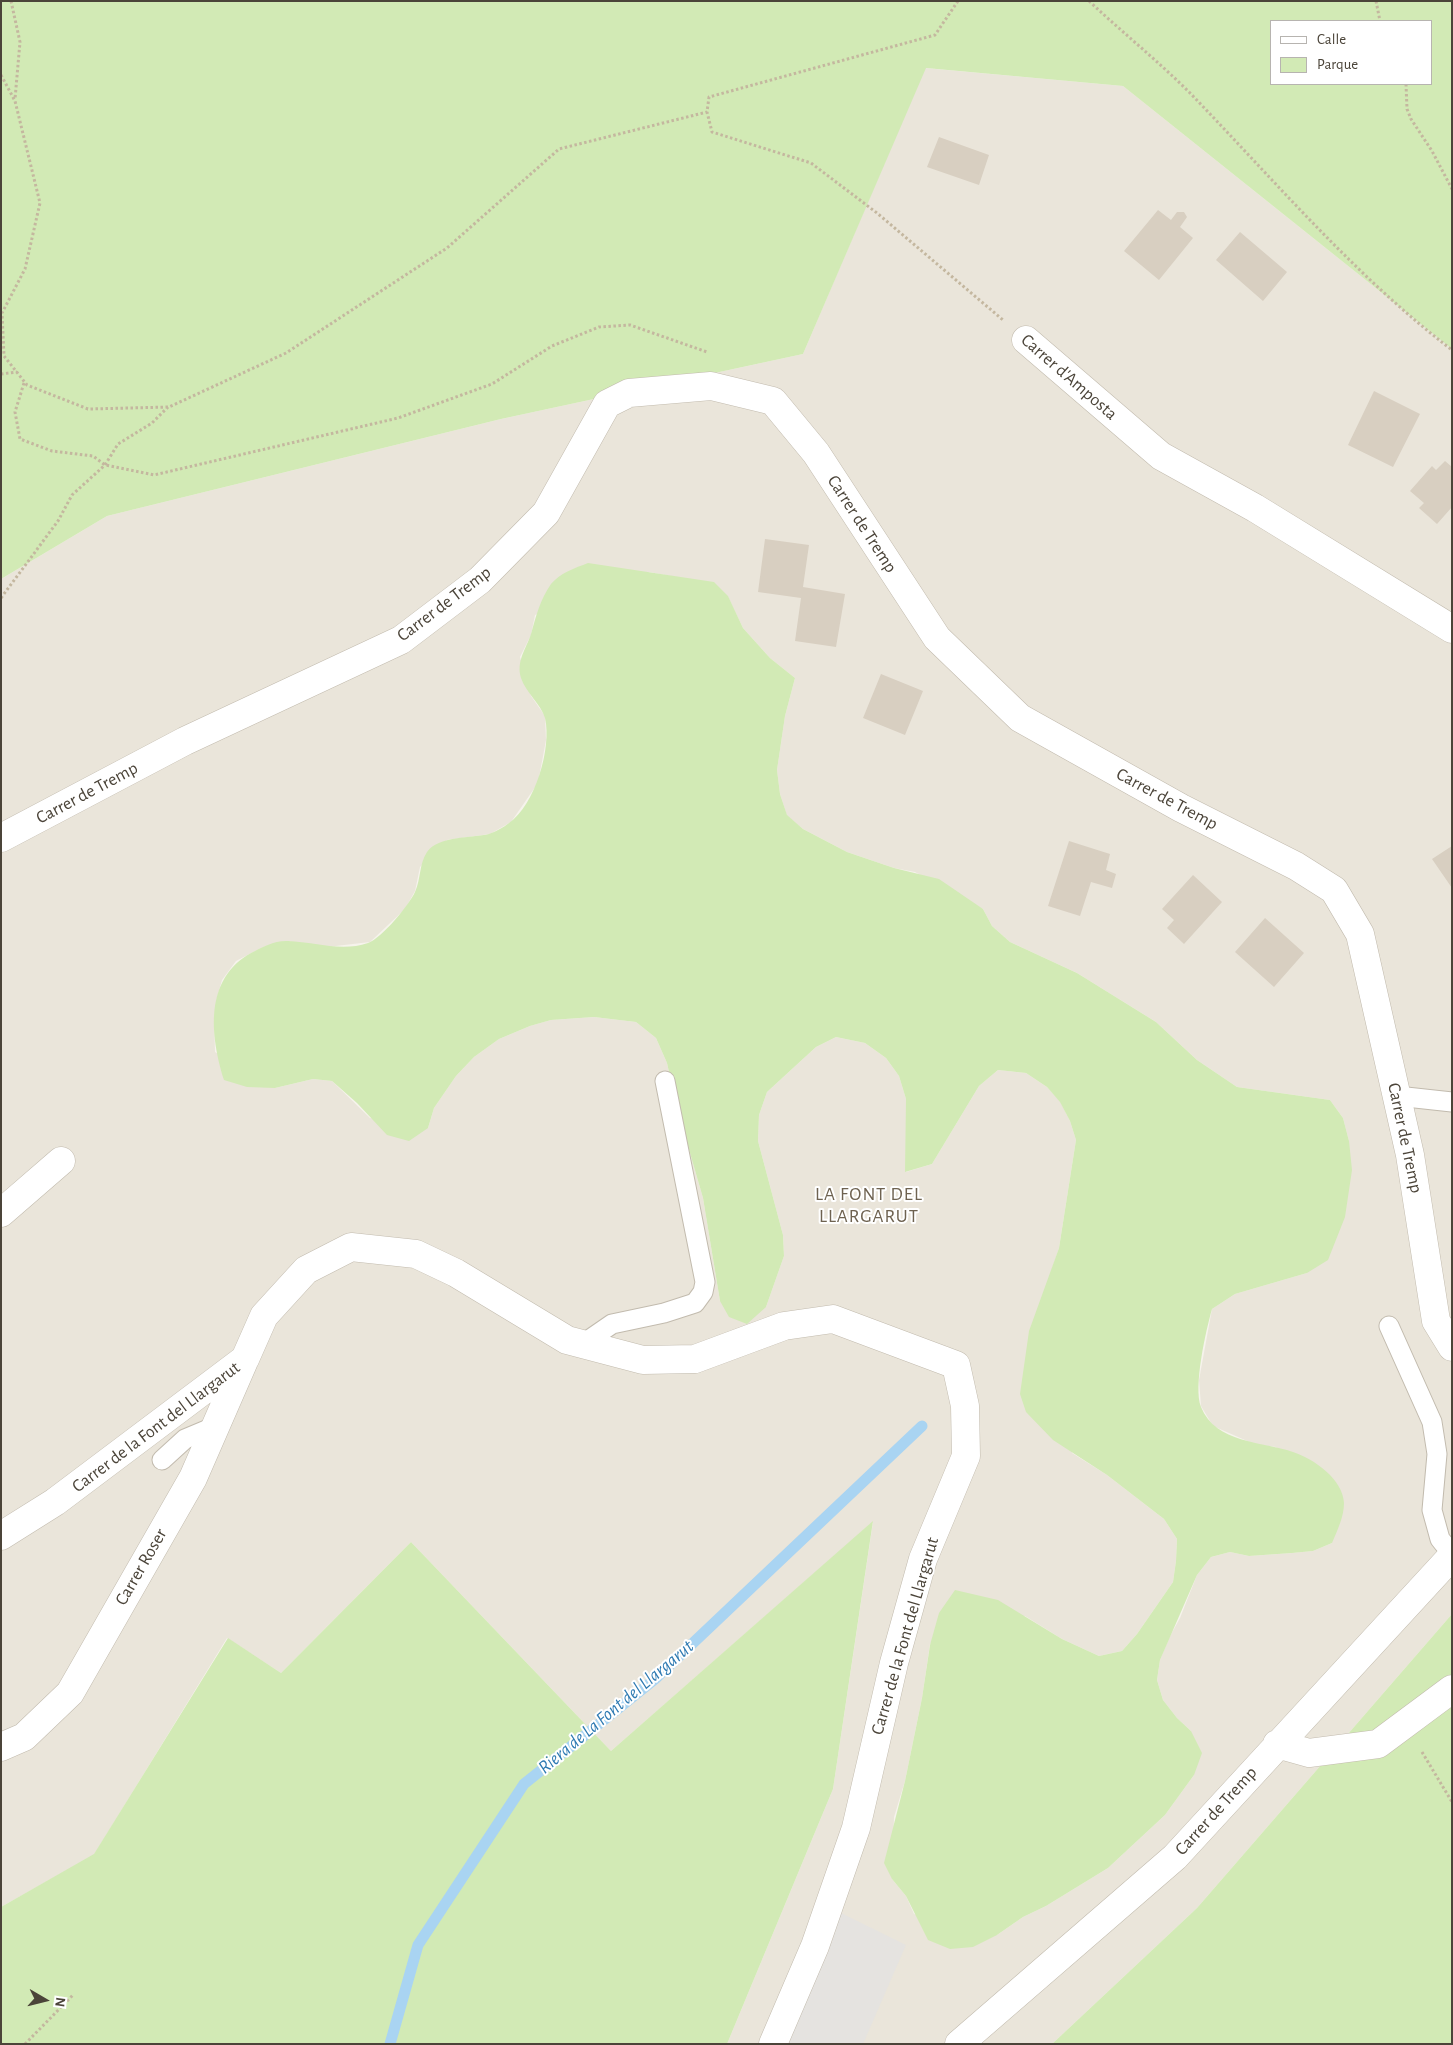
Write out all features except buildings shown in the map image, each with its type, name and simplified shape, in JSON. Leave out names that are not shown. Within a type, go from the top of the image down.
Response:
[{"type":"street","name":"Carrer d'Amposta","points":[[1026,340],[1162,456],[1272,518],[1452,629]]},
{"type":"street","name":"Carrer de Tremp","points":[[1,838],[185,740],[400,640],[480,580],[546,513],[607,404],[629,393],[711,386],[773,401],[816,453],[937,638],[1020,718],[1181,808],[1296,866],[1334,890],[1360,934],[1397,1096],[1423,1231],[1436,1321],[1452,1347]]},
{"type":"street","points":[[1,1213],[62,1161]]},
{"type":"street","name":"Carrer de la Font del Llargarut","points":[[1,1536],[55,1502],[245,1359],[264,1316],[306,1270],[351,1247],[416,1254],[456,1273],[567,1340],[643,1360],[696,1359],[784,1326],[833,1319],[956,1365],[965,1406],[966,1456],[923,1559],[894,1663],[856,1828],[815,1946],[773,2044]]},
{"type":"street","name":"Carrer Roser","points":[[1,1747],[24,1736],[70,1693],[192,1478],[245,1359]]},
{"type":"street","name":"Carrer de Tremp","points":[[959,2044],[1175,1857],[1452,1555]]},
{"type":"street","points":[[1277,1744],[1308,1753],[1378,1744],[1452,1689]]},
{"type":"lane","points":[[582,1344],[612,1324],[664,1313],[696,1303],[703,1292],[704,1282],[665,1081]]},
{"type":"lane","points":[[1397,1096],[1452,1102]]},
{"type":"lane","points":[[1389,1326],[1432,1422],[1437,1454],[1432,1510],[1440,1539],[1452,1555]]},
{"type":"lane","points":[[162,1460],[185,1439],[216,1426]]},
{"type":"path","points":[[11,1],[20,42],[15,100]]},
{"type":"path","points":[[1,598],[58,521],[72,495],[105,465],[118,444],[152,423],[169,407],[286,353],[447,248],[558,149],[707,112],[709,97],[935,35],[958,1]]},
{"type":"path","points":[[1089,1],[1187,91],[1353,262],[1430,333],[1452,350]]},
{"type":"path","points":[[1376,1],[1380,20]]},
{"type":"path","points":[[1,75],[15,100],[40,203],[25,269],[2,313],[4,356],[27,385],[88,410],[169,407]]},
{"type":"path","points":[[1406,85],[1407,109],[1410,119],[1432,151],[1452,189]]},
{"type":"path","name":"Carrer d'Amposta","points":[[707,112],[712,132],[811,163],[877,213],[1026,340]]},
{"type":"path","points":[[24,382],[15,412],[20,439],[52,451],[93,456],[105,465],[154,475],[398,418],[492,384],[552,346],[599,327],[630,325],[711,354]]},
{"type":"path","points":[[1,374],[17,372]]},
{"type":"path","points":[[1406,1723],[1452,1802]]},
{"type":"path","points":[[25,2044],[73,1995]]},
{"type":"shaded area","points":[[925,68],[1123,86],[1452,349],[1452,1614],[1197,1908],[1052,2044],[727,2044],[833,1789],[873,1522],[611,1751],[411,1542],[281,1673],[227,1638],[94,1855],[1,1907],[1,579],[107,516],[501,419],[803,354]],"holes":[[[649,572],[671,576],[728,597],[743,628],[770,658],[795,678],[785,716],[777,770],[780,794],[787,816],[803,829],[847,852],[894,868],[915,872],[983,909],[992,926],[1010,942],[1077,973],[1156,1022],[1197,1060],[1237,1087],[1330,1100],[1343,1118],[1349,1141],[1307,1273],[1235,1294],[1212,1309],[1199,1380],[1201,1406],[1213,1426],[1254,1444],[1276,1447],[1332,1543],[1313,1551],[1249,1556],[1230,1552],[1211,1557],[1197,1575],[1180,1618],[1169,1638],[1160,1660],[1157,1680],[1163,1700],[1177,1718],[1191,1731],[1194,1775],[1165,1815],[1108,1868],[1046,1906],[1023,1917],[997,1935],[914,1914],[906,1896],[892,1879],[894,1817],[905,1781],[922,1698],[930,1644],[1025,1616],[1062,1639],[1099,1656],[1122,1651],[1137,1634],[1173,1582],[1176,1561],[1177,1539],[1164,1519],[1107,1475],[1072,1453],[1051,1272],[1059,1248],[1076,1140],[1070,1121],[1060,1101],[1047,1087],[1026,1073],[998,1070],[979,1086],[932,1164],[906,1172],[906,1099],[899,1076],[886,1058],[865,1043],[836,1037],[816,1047],[767,1092],[759,1115],[758,1141],[783,1235],[784,1256],[766,1307],[720,1301],[703,1198],[677,1108],[667,1063],[656,1038],[636,1022],[594,1017],[551,1020],[530,1026],[499,1039],[474,1057],[456,1076],[434,1108],[428,1128],[370,1118],[332,1081],[313,1079],[275,1088],[215,1052],[214,1018],[217,998],[222,980],[236,961],[263,947],[286,941],[327,947],[370,942],[405,909],[415,891],[420,867],[447,840],[490,834],[511,822],[538,783],[546,740],[545,716],[531,696],[520,657],[531,635],[535,615]]]},
{"type":"shaded area","points":[[829,1907],[906,1945],[863,2044],[773,2044]]},
{"type":"green space","points":[[1,1],[1452,1],[1452,349],[1123,86],[926,68],[803,354],[501,419],[107,516],[1,579]]},
{"type":"green space","points":[[588,563],[714,582],[728,596],[743,628],[770,658],[795,678],[785,716],[777,770],[780,794],[787,815],[803,829],[847,852],[894,868],[939,879],[983,909],[992,926],[1010,942],[1077,973],[1156,1022],[1197,1060],[1237,1087],[1330,1100],[1343,1118],[1349,1141],[1352,1170],[1345,1217],[1328,1260],[1307,1273],[1235,1294],[1212,1309],[1201,1358],[1198,1386],[1201,1407],[1208,1419],[1217,1428],[1241,1439],[1281,1448],[1301,1455],[1318,1465],[1333,1478],[1342,1494],[1344,1508],[1342,1519],[1332,1543],[1313,1551],[1249,1556],[1230,1552],[1211,1557],[1197,1575],[1160,1660],[1157,1680],[1163,1700],[1177,1718],[1191,1731],[1202,1753],[1194,1775],[1165,1815],[1108,1868],[1046,1906],[1023,1917],[997,1935],[973,1947],[950,1949],[928,1940],[906,1896],[892,1879],[884,1863],[905,1781],[922,1698],[930,1645],[939,1613],[955,1590],[998,1600],[1062,1639],[1099,1656],[1122,1651],[1137,1634],[1173,1582],[1176,1561],[1177,1539],[1164,1519],[1107,1475],[1053,1440],[1026,1412],[1020,1394],[1029,1331],[1059,1248],[1076,1140],[1070,1121],[1060,1102],[1047,1087],[1026,1073],[998,1070],[979,1086],[932,1164],[905,1172],[906,1099],[899,1076],[886,1058],[865,1043],[836,1037],[816,1047],[767,1092],[759,1115],[758,1141],[783,1235],[784,1256],[766,1307],[747,1324],[729,1317],[720,1301],[703,1198],[677,1108],[667,1063],[656,1038],[636,1022],[594,1017],[551,1020],[530,1026],[499,1039],[474,1057],[456,1076],[434,1108],[428,1128],[409,1141],[387,1135],[357,1103],[332,1081],[313,1079],[275,1088],[247,1087],[224,1080],[219,1063],[214,1027],[215,1009],[218,993],[225,977],[236,964],[251,953],[269,944],[279,942],[288,941],[348,947],[358,946],[374,940],[394,921],[412,898],[417,887],[424,857],[432,847],[447,840],[494,832],[509,823],[527,803],[534,790],[544,760],[547,730],[543,713],[526,689],[521,678],[520,666],[522,655],[541,602],[551,584],[563,574]]},
{"type":"green space","points":[[873,1521],[833,1789],[727,2044],[1,2044],[1,1907],[94,1854],[228,1638],[281,1673],[411,1542],[611,1751]]},
{"type":"green space","points":[[1452,1614],[1452,2044],[1052,2044],[1197,1908]]},
{"type":"waterway","name":"Riera de La Font del Llargarut","points":[[390,2044],[418,1945],[524,1784],[655,1679],[922,1426]]},
{"type":"district","name":"LA FONT DEL LLARGARUT","points":[[869,1205]]}]
